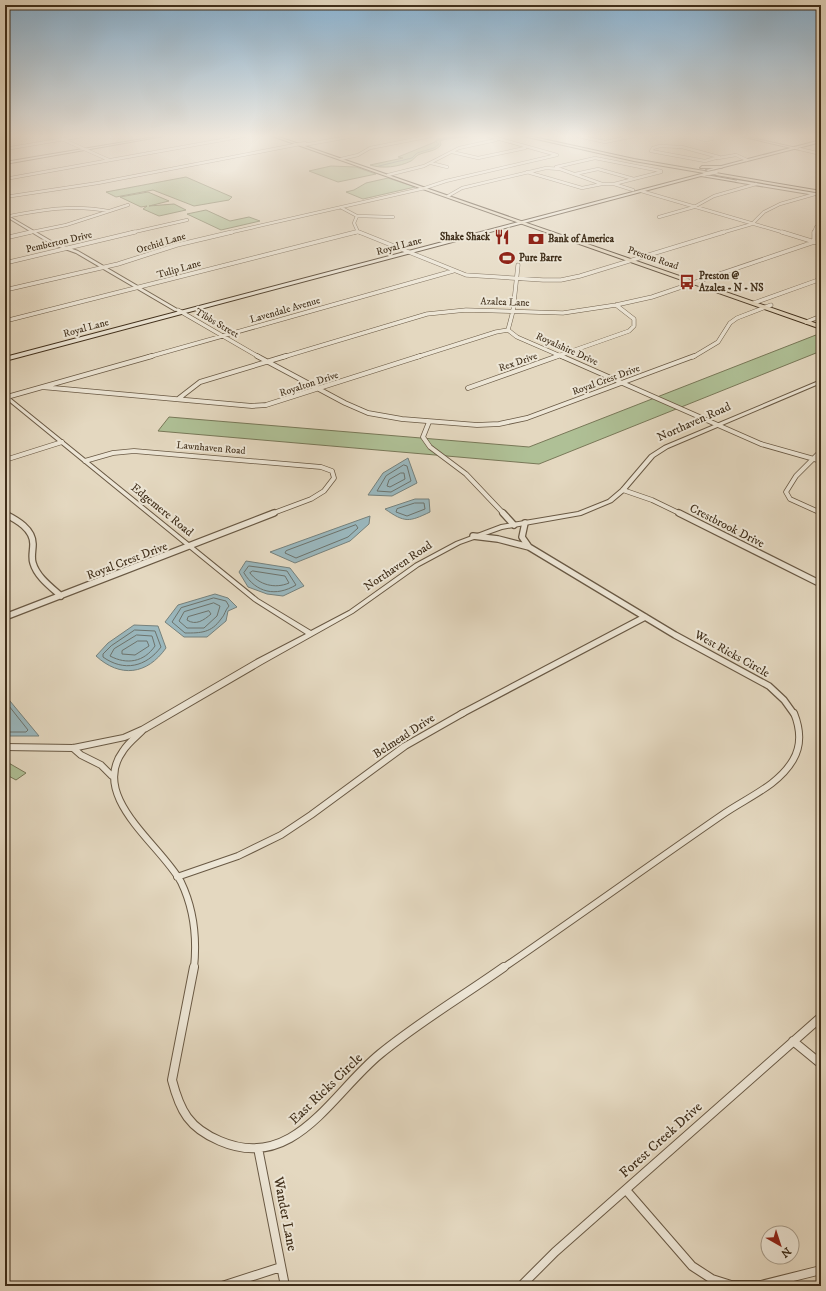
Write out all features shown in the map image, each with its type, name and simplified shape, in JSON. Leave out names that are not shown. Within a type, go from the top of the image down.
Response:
[{"type":"main road","name":"Preston Road","points":[[453,196],[697,282],[821,322]]},
{"type":"main road","name":"Royal Lane","points":[[523,221],[609,196]]},
{"type":"main road","points":[[611,196],[616,198]]},
{"type":"main road","name":"Royal Lane","points":[[5,355],[621,196]]},
{"type":"main road","points":[[576,205],[582,207]]},
{"type":"main road","points":[[562,209],[568,210]]},
{"type":"main road","name":"Preston Road","points":[[768,306],[821,327]]},
{"type":"main road","name":"Royal Lane","points":[[5,359],[79,337]]},
{"type":"street","name":"Orchid Lane","points":[[5,290],[133,260],[177,245],[390,196]]},
{"type":"street","points":[[658,196],[821,244]]},
{"type":"street","points":[[659,217],[694,207],[714,196]]},
{"type":"street","points":[[357,216],[354,223],[358,232],[453,271],[478,277],[547,280],[568,279],[752,224],[756,218],[766,210],[807,196]]},
{"type":"street","points":[[5,238],[66,225],[128,205]]},
{"type":"street","points":[[6,216],[60,209],[95,208],[108,211]]},
{"type":"street","points":[[341,208],[357,216],[393,217]]},
{"type":"street","name":"Tibbs Street","points":[[6,216],[52,243],[77,252],[267,362],[368,413],[429,422]]},
{"type":"street","name":"Pemberton Drive","points":[[5,263],[187,220]]},
{"type":"street","points":[[814,242],[814,229],[821,223]]},
{"type":"street","name":"Tulip Lane","points":[[5,321],[139,288],[216,266],[358,232]]},
{"type":"street","name":"Azalea Lane","points":[[178,400],[190,388],[200,382],[427,314],[466,310],[563,312],[616,305],[652,297],[814,242]]},
{"type":"street","points":[[508,330],[513,311],[518,265]]},
{"type":"street","name":"Lavendale Avenue","points":[[6,396],[453,271]]},
{"type":"street","points":[[756,302],[821,279]]},
{"type":"street","name":"Rex Drive","points":[[468,388],[632,329],[635,322],[634,319],[616,305]]},
{"type":"street","name":"Royal Crest Drive","points":[[429,422],[477,425],[507,423],[527,418],[702,352],[718,342],[733,321],[768,306]]},
{"type":"street","points":[[806,322],[821,316]]},
{"type":"street","name":"Royalshire Drive","points":[[508,330],[517,337],[764,446],[821,461]]},
{"type":"street","name":"Royalton Drive","points":[[42,387],[259,406],[281,402],[496,332],[508,330]]},
{"type":"street","name":"Northaven Road","points":[[5,747],[73,748],[102,743],[144,729],[366,603],[417,565],[473,536],[514,525],[557,519],[588,511],[610,501],[623,490],[658,451],[821,381]]},
{"type":"street","name":"Edgemere Road","points":[[6,396],[256,600],[311,634]]},
{"type":"street","points":[[429,422],[423,437],[427,444],[454,464],[478,486],[514,525]]},
{"type":"street","points":[[5,460],[62,442]]},
{"type":"street","name":"Lawnhaven Road","points":[[85,462],[122,452],[143,451],[321,467],[328,469],[334,474]]},
{"type":"street","points":[[821,451],[796,476],[786,492],[790,499],[821,513]]},
{"type":"street","name":"Royal Crest Drive","points":[[5,618],[191,547],[318,496],[330,486],[334,478],[334,474]]},
{"type":"street","name":"Crestbrook Drive","points":[[623,490],[652,500],[821,584]]},
{"type":"street","points":[[5,514],[18,522],[30,534],[33,542],[34,564],[43,578],[61,596]]},
{"type":"street","points":[[525,524],[522,537],[529,547]]},
{"type":"street","name":"West Ricks Circle","points":[[473,536],[498,539],[529,547],[645,617],[769,686],[793,711],[799,726],[800,738],[794,759],[774,780],[639,874]]},
{"type":"street","name":"Belmead Drive","points":[[178,877],[220,863],[268,842],[307,818],[395,753],[422,736],[645,617]]},
{"type":"street","points":[[112,776],[116,760],[122,749],[144,729]]},
{"type":"street","points":[[73,748],[81,755],[101,765],[112,776]]},
{"type":"street","name":"East Ricks Circle","points":[[112,776],[116,791],[127,814],[135,826],[157,849],[178,877],[190,908],[195,934],[195,965],[172,1080],[176,1097],[184,1114],[201,1132],[217,1141],[238,1147],[258,1148],[279,1144],[303,1132],[315,1122],[365,1067],[417,1028],[639,874]]},
{"type":"street","name":"Forest Creek Drive","points":[[521,1286],[555,1252],[821,1016]]},
{"type":"street","points":[[792,1042],[821,1064]]},
{"type":"street","name":"Wander Lane","points":[[258,1148],[285,1286]]},
{"type":"street","points":[[626,1190],[692,1266],[712,1279],[730,1285],[761,1285],[821,1270]]},
{"type":"street","points":[[222,1286],[281,1267]]},
{"type":"green space","points":[[158,196],[169,201],[149,206],[174,204],[186,210],[159,216],[143,209],[147,206],[141,207],[120,197]]},
{"type":"green space","points":[[169,196],[232,197],[229,200],[194,206]]},
{"type":"green space","points":[[356,196],[375,196],[363,199]]},
{"type":"green space","points":[[206,210],[230,221],[249,217],[260,221],[221,230],[187,214]]},
{"type":"green space","points":[[821,333],[821,351],[539,464],[158,431],[169,417],[529,447]]},
{"type":"green space","points":[[7,762],[26,773],[16,780],[5,774],[5,763]]},
{"type":"water","points":[[408,458],[417,483],[392,496],[368,495],[383,473]]},
{"type":"water","points":[[415,499],[429,499],[430,512],[417,518],[407,520],[398,517],[385,509]]},
{"type":"water","points":[[370,516],[369,524],[350,541],[295,563],[270,552]]},
{"type":"water","points":[[246,561],[290,568],[304,586],[283,596],[267,594],[248,587],[239,572]]},
{"type":"water","points":[[215,594],[228,598],[237,607],[228,611],[226,621],[207,637],[184,637],[165,622],[178,605]]},
{"type":"water","points":[[134,625],[158,626],[166,648],[159,657],[142,668],[124,670],[114,668],[96,656],[108,643]]},
{"type":"water","points":[[5,695],[39,736],[5,736]]},
{"type":"place","name":"Shake Shack","points":[[502,237]]},
{"type":"place","name":"Bank of America","points":[[536,239]]},
{"type":"place","name":"Pure Barre","points":[[507,258]]},
{"type":"place","name":"Preston @ Azalea - N - NS","points":[[687,282]]}]
